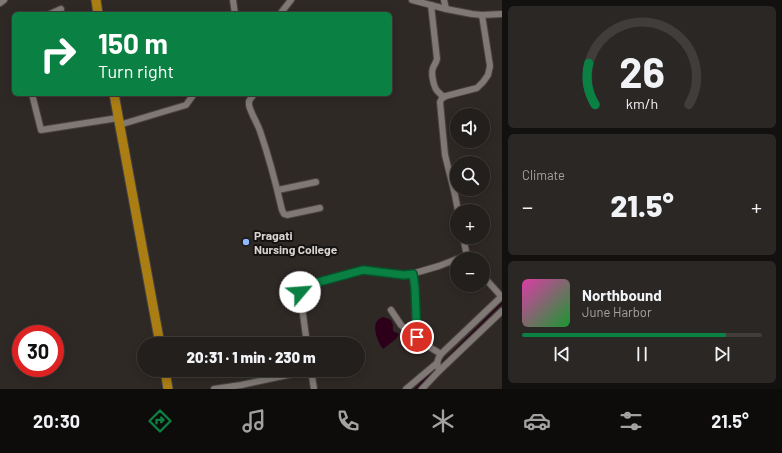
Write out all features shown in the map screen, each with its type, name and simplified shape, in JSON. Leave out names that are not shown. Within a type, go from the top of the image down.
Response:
[{"type":"highway","points":[[96,0],[98,12]]},
{"type":"highway","points":[[114,96],[159,337]]},
{"type":"highway","points":[[166,377],[168,389]]},
{"type":"street","points":[[0,3],[4,0]]},
{"type":"street","points":[[233,0],[235,12]]},
{"type":"street","points":[[282,12],[291,0]]},
{"type":"street","points":[[412,0],[472,14],[502,14]]},
{"type":"street","points":[[444,0],[446,9]]},
{"type":"street","points":[[431,5],[437,59],[432,71],[437,92],[444,97]]},
{"type":"street","points":[[54,12],[61,9]]},
{"type":"street","points":[[456,204],[444,147],[440,102],[444,97],[477,88],[488,75],[490,66],[482,15]]},
{"type":"street","points":[[32,96],[41,130],[119,121],[186,105],[193,96]]},
{"type":"street","points":[[253,96],[249,101],[249,105],[259,129],[275,179],[284,214],[320,208]]},
{"type":"street","points":[[278,190],[316,182]]},
{"type":"street","points":[[306,337],[300,292],[301,288],[304,286],[363,270],[404,275],[413,274],[450,261]]},
{"type":"street","points":[[413,274],[417,337]]},
{"type":"street","points":[[406,389],[437,363],[441,354],[502,296],[490,283]]},
{"type":"street","points":[[391,310],[401,325],[441,354]]},
{"type":"street","points":[[422,389],[502,310]]},
{"type":"street","points":[[437,363],[440,371]]},
{"type":"street","points":[[214,389],[278,377]]},
{"type":"street","points":[[312,377],[314,389]]},
{"type":"shaded area","points":[[383,317],[391,320],[393,331],[399,334],[396,339],[383,349],[378,341],[375,327],[379,319]]},
{"type":"waterway","points":[[441,364],[502,303]]},
{"type":"waterway","points":[[415,389],[435,369]]},
{"type":"place","name":"Pragati Nursing College","points":[[246,242]]},
{"type":"route","points":[[300,292],[301,288],[304,286],[363,270],[404,275],[413,274],[417,337]]}]
